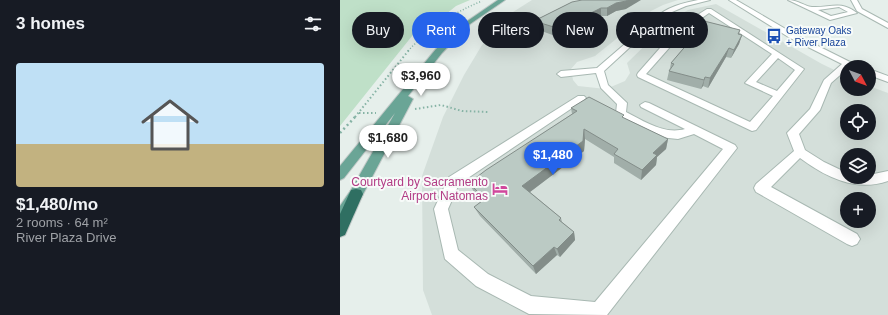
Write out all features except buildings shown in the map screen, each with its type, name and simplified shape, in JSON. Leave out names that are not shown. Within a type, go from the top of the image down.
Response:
[{"type":"highway","points":[[340,230],[356,194]]},
{"type":"main road","points":[[340,175],[439,51],[456,33],[502,0]]},
{"type":"main road","points":[[340,218],[356,194],[424,70]]},
{"type":"street","points":[[667,12],[676,7],[692,2],[707,0]]},
{"type":"street","points":[[732,0],[793,38],[841,60]]},
{"type":"street","points":[[791,0],[810,9],[830,18],[854,13],[840,5],[810,9]]},
{"type":"street","points":[[854,0],[860,10]]},
{"type":"street","points":[[848,9],[860,10],[888,26]]},
{"type":"street","points":[[665,48],[641,75],[752,127],[800,69],[709,10],[706,12]]},
{"type":"street","points":[[561,74],[599,70],[624,48]]},
{"type":"street","points":[[778,54],[750,83],[779,95]]},
{"type":"street","points":[[599,70],[604,86],[622,103],[621,113],[659,132],[678,135],[695,130]]},
{"type":"street","points":[[840,73],[827,82],[815,110],[793,133],[800,152],[817,165],[837,175],[859,180],[879,180],[888,176]]},
{"type":"street","points":[[876,75],[888,79]]},
{"type":"street","points":[[581,98],[454,181],[441,209],[451,254],[482,280],[529,305],[599,311],[731,148],[645,106]]},
{"type":"street","points":[[800,152],[761,188],[852,239]]},
{"type":"path","points":[[340,133],[359,113],[398,60],[420,38],[438,24],[463,9],[485,0]]},
{"type":"path","points":[[400,112],[441,105],[462,111],[489,112]]},
{"type":"shaded area","points":[[532,0],[678,0],[663,5],[650,12],[616,12],[616,39],[608,46],[608,12],[552,12],[552,48],[605,48],[595,56],[577,62],[571,69],[573,80],[578,86],[606,89],[625,81],[630,73],[627,63],[642,48],[708,48],[708,12],[685,12],[716,4],[840,73],[840,96],[876,96],[876,89],[888,93],[888,315],[432,315],[423,290],[422,176],[443,117],[464,75],[480,48],[544,48],[544,12],[513,12]]},
{"type":"green space","points":[[340,0],[470,0],[456,6],[448,12],[412,12],[412,36],[404,46],[404,12],[352,12],[352,48],[402,48],[340,126]]},
{"type":"place","name":"Gateway Oaks + River Plaza","points":[[774,36]]},
{"type":"place","name":"Courtyard by Sacramento Airport Natomas","points":[[500,189]]}]
